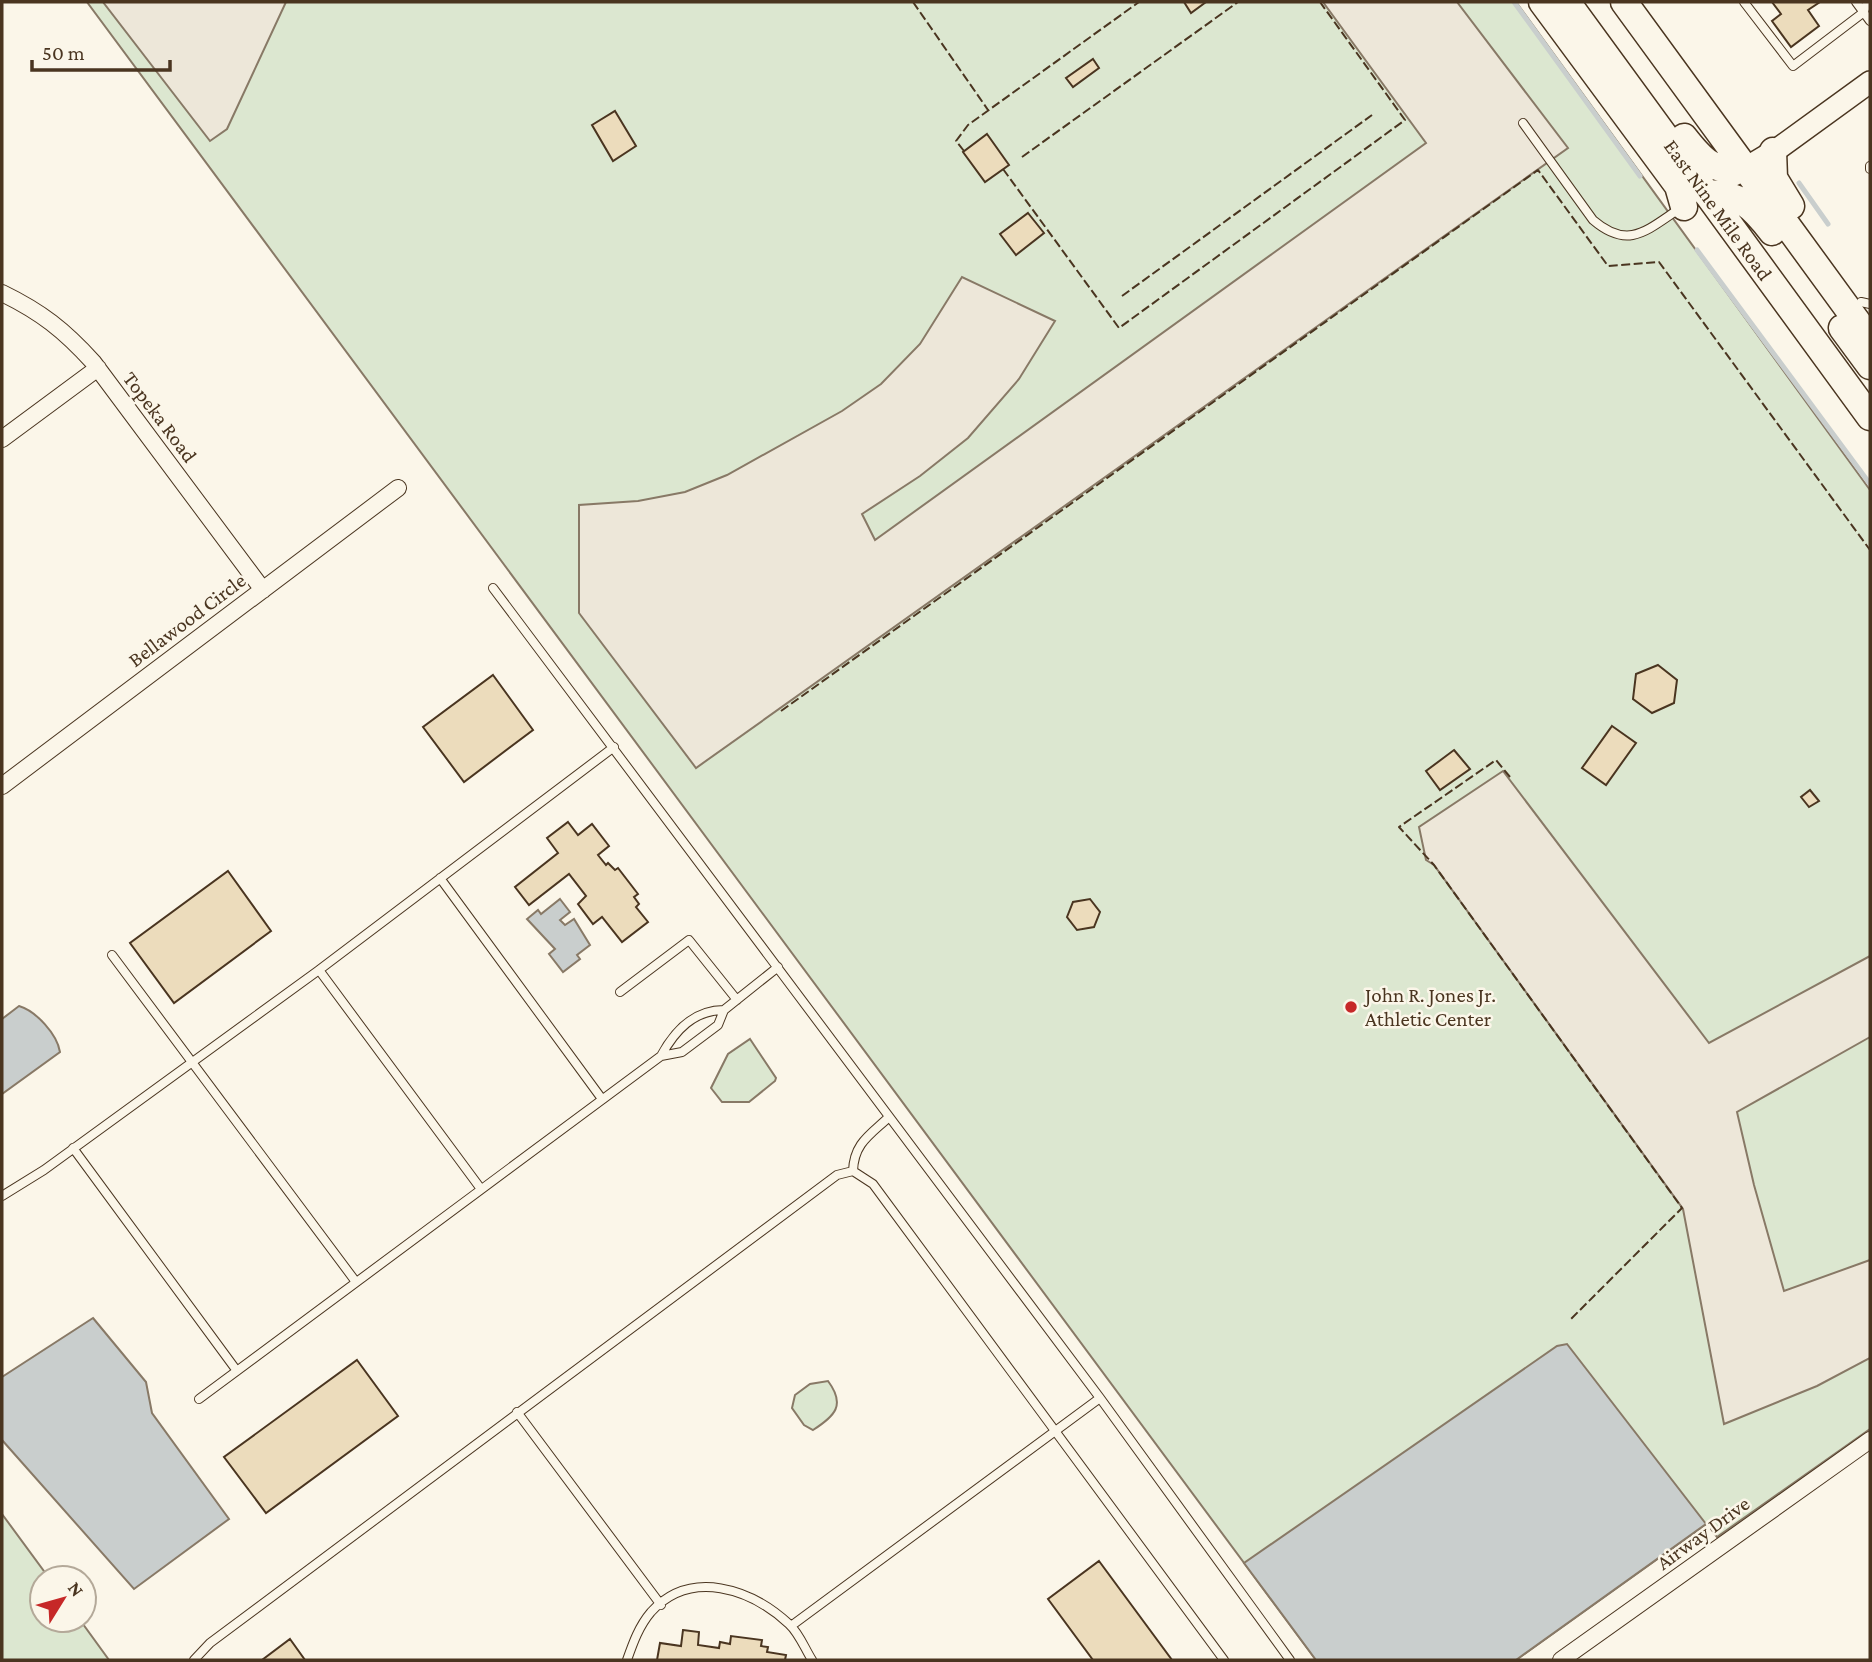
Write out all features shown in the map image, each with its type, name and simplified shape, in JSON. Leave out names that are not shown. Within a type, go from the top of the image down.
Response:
[{"type":"main road","points":[[1542,2],[1678,186],[1695,200],[1724,192],[1745,200],[1870,366]]},
{"type":"main road","name":"East Nine Mile Road","points":[[1567,2],[1695,200],[1870,417]]},
{"type":"main road","points":[[1585,2],[1703,160],[1714,168],[1730,171],[1745,168]]},
{"type":"main road","points":[[1623,2],[1870,339]]},
{"type":"main road","points":[[1773,152],[1773,178],[1867,307]]},
{"type":"street","points":[[1695,200],[1773,152],[1870,82]]},
{"type":"street","name":"Topeka Road","points":[[2,293],[33,308],[64,330],[98,368],[262,590]]},
{"type":"street","points":[[2,439],[98,368]]},
{"type":"street","name":"Bellawood Circle","points":[[2,786],[398,488]]},
{"type":"street","name":"Airway Drive","points":[[1561,1660],[1870,1440]]},
{"type":"lane","points":[[1744,2],[1793,66],[1864,12],[1867,2]]},
{"type":"lane","points":[[1856,2],[1870,20]]},
{"type":"lane","points":[[1522,123],[1593,220],[1608,233],[1629,237],[1643,233],[1695,200]]},
{"type":"lane","points":[[493,587],[1100,1398],[1290,1660]]},
{"type":"lane","points":[[2,1196],[194,1062],[614,747]]},
{"type":"lane","points":[[440,878],[602,1099]]},
{"type":"lane","points":[[620,992],[689,940],[737,1000]]},
{"type":"lane","points":[[113,955],[356,1282]]},
{"type":"lane","points":[[660,1056],[682,1052],[718,1026],[724,1010],[778,967]]},
{"type":"lane","points":[[319,970],[481,1189]]},
{"type":"lane","points":[[199,1399],[660,1056],[673,1034],[704,1010],[724,1010]]},
{"type":"lane","points":[[853,1171],[853,1154],[857,1148],[889,1117]]},
{"type":"lane","points":[[73,1148],[237,1371]]},
{"type":"lane","points":[[194,1660],[209,1643],[517,1412],[837,1175],[853,1171],[873,1184],[1224,1660]]},
{"type":"lane","points":[[790,1626],[1100,1398]]},
{"type":"lane","points":[[517,1412],[661,1605]]},
{"type":"lane","points":[[627,1660],[637,1633],[652,1611],[681,1591],[712,1586],[749,1595],[790,1626],[812,1660]]},
{"type":"green space","name":"John R. Jones Jr. Athletic Center","points":[[87,2],[1516,2],[1870,490],[1870,1429],[1717,1537],[1711,1529],[1712,1520],[1516,1660],[1316,1660]]},
{"type":"green space","points":[[750,1039],[776,1078],[775,1081],[749,1102],[722,1102],[711,1088],[728,1054]]},
{"type":"green space","points":[[828,1381],[836,1397],[836,1409],[813,1430],[804,1425],[792,1408],[795,1395],[810,1384]]},
{"type":"green space","points":[[2,1514],[39,1564],[28,1564],[28,1634],[90,1634],[109,1660],[2,1660]]},
{"type":"shaded area","points":[[103,2],[286,2],[227,129],[210,141]]},
{"type":"shaded area","points":[[1323,2],[1457,2],[1568,148],[696,768],[579,613],[579,505],[638,501],[685,492],[727,475],[842,411],[881,384],[920,344],[962,277],[1055,321],[1019,379],[968,438],[920,476],[862,514],[875,540],[1426,143]]},
{"type":"shaded area","points":[[1503,771],[1709,1043],[1870,956],[1870,1037],[1737,1112],[1784,1291],[1870,1260],[1870,1358],[1817,1386],[1724,1424],[1683,1209],[1434,865],[1426,860],[1419,827]]},
{"type":"shaded area","points":[[560,899],[570,912],[560,920],[565,925],[574,919],[590,945],[577,955],[580,959],[563,972],[549,954],[555,949],[527,919],[538,910],[541,914]]},
{"type":"shaded area","points":[[19,1006],[45,1024],[55,1038],[60,1052],[2,1094],[2,1019]]},
{"type":"shaded area","points":[[93,1318],[146,1382],[152,1413],[229,1519],[134,1589],[2,1440],[2,1377]]},
{"type":"shaded area","points":[[1567,1344],[1706,1524],[1516,1660],[1316,1660],[1244,1563],[1557,1346]]},
{"type":"building","points":[[1184,2],[1206,2],[1191,13]]},
{"type":"building","points":[[1772,2],[1820,2],[1808,10],[1819,26],[1791,47],[1772,21],[1781,14]]},
{"type":"building","points":[[1093,59],[1099,68],[1073,87],[1066,78]]},
{"type":"building","points":[[615,111],[636,146],[613,161],[592,125]]},
{"type":"building","points":[[987,134],[1009,165],[985,182],[963,152]]},
{"type":"building","points":[[1028,213],[1044,233],[1016,255],[1000,234]]},
{"type":"building","points":[[1658,665],[1677,680],[1674,703],[1652,713],[1633,699],[1636,674]]},
{"type":"building","points":[[493,675],[533,730],[464,782],[423,727]]},
{"type":"building","points":[[1612,726],[1636,743],[1606,785],[1582,768]]},
{"type":"building","points":[[1454,750],[1470,769],[1440,790],[1426,771]]},
{"type":"building","points":[[1810,790],[1819,801],[1809,807],[1801,797]]},
{"type":"building","points":[[568,822],[578,835],[592,824],[609,846],[598,855],[606,865],[608,863],[615,870],[618,868],[638,894],[634,897],[639,904],[636,907],[648,922],[622,942],[602,917],[593,924],[578,904],[586,896],[569,874],[529,905],[515,887],[558,853],[547,838]]},
{"type":"building","points":[[228,871],[271,931],[174,1003],[130,943]]},
{"type":"building","points":[[1090,899],[1100,912],[1094,927],[1077,930],[1067,917],[1073,902]]},
{"type":"building","points":[[357,1360],[398,1416],[266,1513],[224,1457]]},
{"type":"building","points":[[1099,1561],[1172,1660],[1093,1660],[1048,1599]]},
{"type":"building","points":[[683,1630],[699,1632],[698,1645],[719,1648],[720,1642],[730,1644],[731,1636],[762,1640],[761,1646],[768,1647],[767,1652],[786,1655],[785,1660],[657,1660],[660,1643],[681,1646]]},
{"type":"building","points":[[290,1639],[305,1660],[262,1660]]},
{"type":"waterway","points":[[1514,2],[1640,176]]},
{"type":"waterway","points":[[1799,183],[1828,224]]},
{"type":"waterway","points":[[1697,250],[1870,484]]},
{"type":"fence","points":[[913,2],[988,110]]},
{"type":"fence","points":[[964,151],[956,141],[968,125],[1139,2]]},
{"type":"fence","points":[[1022,157],[1238,2]]},
{"type":"fence","points":[[1003,169],[1119,328],[1405,120],[1320,2]]},
{"type":"fence","points":[[1122,296],[1372,115]]},
{"type":"fence","points":[[781,711],[1538,170],[1608,266],[1659,262],[1870,550]]},
{"type":"fence","points":[[1510,777],[1496,760],[1399,827],[1434,865],[1682,1208],[1571,1319]]},
{"type":"place","name":"John R. Jones Jr. Athletic Center","points":[[1351,1007]]}]
